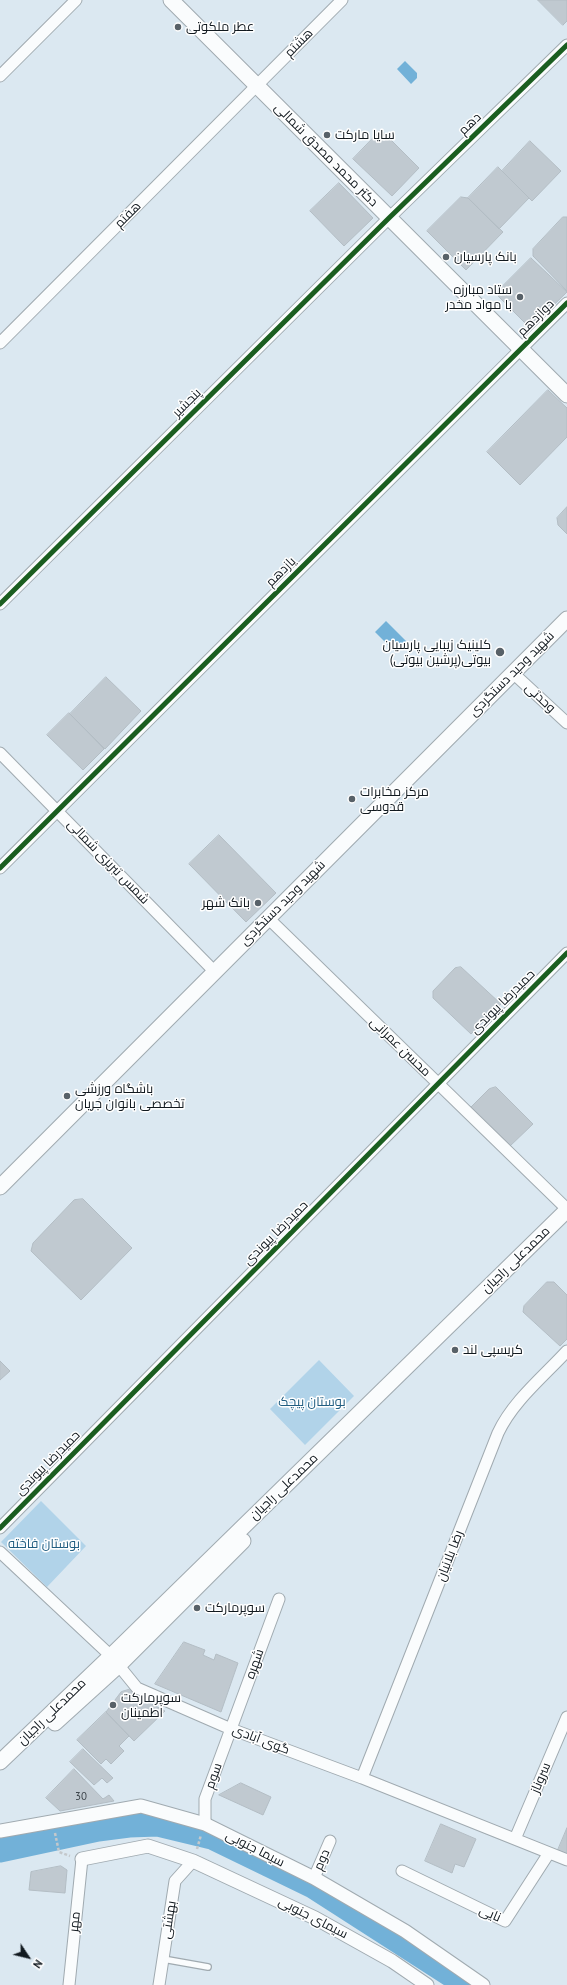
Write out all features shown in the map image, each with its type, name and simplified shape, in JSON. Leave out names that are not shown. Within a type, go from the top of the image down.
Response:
[{"type":"main road","name":"دکتر محمد مصدق شمالی","points":[[171,0],[567,395]]},
{"type":"main road","name":"شهید وحید دستگردی","points":[[0,1187],[567,619]]},
{"type":"main road","name":"محمدعلی راجیان","points":[[0,1762],[115,1661],[567,1209]]},
{"type":"main road","name":"محمدعلی راجیان","points":[[0,1773],[301,1484],[567,1224]]},
{"type":"street","points":[[0,76],[76,0]]},
{"type":"street","name":"هشتم","points":[[257,86],[342,0]]},
{"type":"street","name":"دهم","points":[[389,218],[567,45]]},
{"type":"street","name":"هفتم","points":[[0,343],[257,86]]},
{"type":"street","name":"پنجشیر","points":[[0,604],[389,218]]},
{"type":"street","name":"دوازدهم","points":[[521,349],[567,303]]},
{"type":"street","name":"یازدهم","points":[[0,868],[521,349]]},
{"type":"street","name":"وحدتی","points":[[513,672],[567,723]]},
{"type":"street","name":"شمس تبریزی شمالی","points":[[0,753],[58,810],[214,971]]},
{"type":"street","name":"محسن عمرانی","points":[[268,918],[567,1209]]},
{"type":"street","name":"حمیدرضا پیوندی","points":[[0,1528],[567,953]]},
{"type":"street","name":"رضا بلانیان","points":[[362,1778],[498,1433],[506,1418],[516,1406],[567,1351]]},
{"type":"street","name":"گوی آبادی","points":[[0,1552],[115,1661],[137,1688],[231,1729],[362,1778],[567,1860]]},
{"type":"street","name":"شهره","points":[[231,1729],[279,1599]]},
{"type":"street","name":"سروناز","points":[[514,1839],[567,1717]]},
{"type":"street","name":"سوم","points":[[204,1824],[206,1799],[231,1729]]},
{"type":"street","name":"سیما جنوبی","points":[[0,1831],[141,1806],[204,1824],[314,1878],[405,1932],[483,1985]]},
{"type":"street","name":"دوم","points":[[314,1878],[330,1841]]},
{"type":"street","points":[[82,1859],[148,1846],[193,1861]]},
{"type":"street","name":"نایی","points":[[402,1871],[505,1921],[549,1853]]},
{"type":"street","name":"مهر","points":[[69,1985],[82,1859]]},
{"type":"street","name":"بهشتی","points":[[159,1985],[175,1881],[193,1861]]},
{"type":"street","name":"سیمای جنوبی","points":[[193,1861],[315,1918],[392,1961],[427,1985]]},
{"type":"lane","points":[[163,1959],[208,1967]]},
{"type":"path","points":[[52,1821],[59,1852]]},
{"type":"path","points":[[193,1861],[204,1824]]},
{"type":"green space","name":"بوستان پیچک","points":[[319,1360],[354,1396],[305,1445],[270,1409]]},
{"type":"green space","name":"بوستان فاخته","points":[[41,1501],[86,1546],[47,1587],[1,1542]]},
{"type":"water","points":[[405,61],[417,73],[417,78],[411,84],[397,69]]},
{"type":"water","points":[[386,621],[406,641],[395,652],[375,632]]},
{"type":"building","points":[[538,0],[567,0],[567,21],[563,25]]},
{"type":"building","points":[[381,130],[419,168],[392,196],[353,159]]},
{"type":"building","points":[[530,141],[561,171],[532,201],[502,171]]},
{"type":"building","points":[[498,167],[529,198],[499,229],[468,198]]},
{"type":"building","points":[[339,183],[373,218],[344,246],[310,211]]},
{"type":"building","points":[[461,197],[468,198],[503,232],[466,270],[427,231]]},
{"type":"building","points":[[563,217],[567,217],[567,291],[533,256],[533,249]]},
{"type":"building","points":[[531,258],[567,292],[530,328],[498,296],[497,292]]},
{"type":"building","points":[[548,390],[567,408],[567,437],[520,485],[487,452]]},
{"type":"building","points":[[567,507],[567,534],[558,525],[557,518]]},
{"type":"building","points":[[106,677],[141,711],[105,749],[70,714]]},
{"type":"building","points":[[69,713],[104,749],[83,770],[47,735]]},
{"type":"building","points":[[219,835],[276,893],[246,922],[189,864]]},
{"type":"building","points":[[461,967],[501,1004],[471,1034],[433,998],[433,991],[455,968]]},
{"type":"building","points":[[496,1087],[533,1124],[509,1147],[469,1109],[489,1089]]},
{"type":"building","points":[[83,1199],[132,1248],[81,1300],[31,1251],[33,1243],[74,1200]]},
{"type":"building","points":[[547,1282],[554,1282],[567,1295],[567,1339],[560,1346],[523,1312],[524,1306]]},
{"type":"building","points":[[0,1361],[10,1371],[0,1380]]},
{"type":"building","points":[[184,1642],[205,1650],[203,1655],[214,1660],[216,1654],[238,1663],[221,1712],[155,1684]]},
{"type":"building","points":[[131,1689],[140,1698],[165,1711],[134,1741],[106,1712],[121,1692]]},
{"type":"building","points":[[106,1712],[129,1736],[119,1746],[124,1751],[111,1764],[106,1759],[101,1764],[77,1740]]},
{"type":"building","points":[[83,1749],[113,1778],[107,1783],[102,1778],[94,1785],[70,1762]]},
{"type":"building","points":[[74,1769],[103,1799],[109,1795],[114,1801],[60,1811],[46,1798]]},
{"type":"building","points":[[241,1783],[271,1797],[263,1815],[219,1795]]},
{"type":"building","points":[[441,1824],[476,1839],[464,1867],[455,1864],[452,1873],[425,1861]]},
{"type":"building","points":[[567,1828],[567,1854],[558,1850]]},
{"type":"building","points":[[61,1866],[67,1870],[65,1893],[29,1890],[31,1872]]},
{"type":"waterway","points":[[0,1850],[98,1829],[129,1825],[158,1824],[212,1837],[313,1886],[467,1985]]},
{"type":"cycle path","points":[[0,604],[389,218],[567,45]]},
{"type":"cycle path","points":[[0,868],[567,303]]},
{"type":"cycle path","points":[[0,1528],[567,953]]},
{"type":"place","name":"عطر ملکوتی","points":[[178,27]]},
{"type":"place","name":"سایا مارکت","points":[[327,135]]},
{"type":"place","name":"بانک پارسیان","points":[[446,257]]},
{"type":"place","name":"ستاد مبارزه با مواد مخدر","points":[[520,297]]},
{"type":"place","name":"کلینیک زیبایی پارسیان بیوتی(پرشین بیوتی)","points":[[500,652]]},
{"type":"place","name":"مرکز مخابرات قدوسی","points":[[352,799]]},
{"type":"place","name":"بانک شهر","points":[[258,903]]},
{"type":"place","name":"باشگاه ورزشی تخصصی بانوان جریان","points":[[67,1096]]},
{"type":"place","name":"کریسپی لند","points":[[455,1350]]},
{"type":"place","name":"سوپرمارکت","points":[[197,1608]]},
{"type":"place","name":"سوپرمارکت اطمینان","points":[[113,1705]]}]
